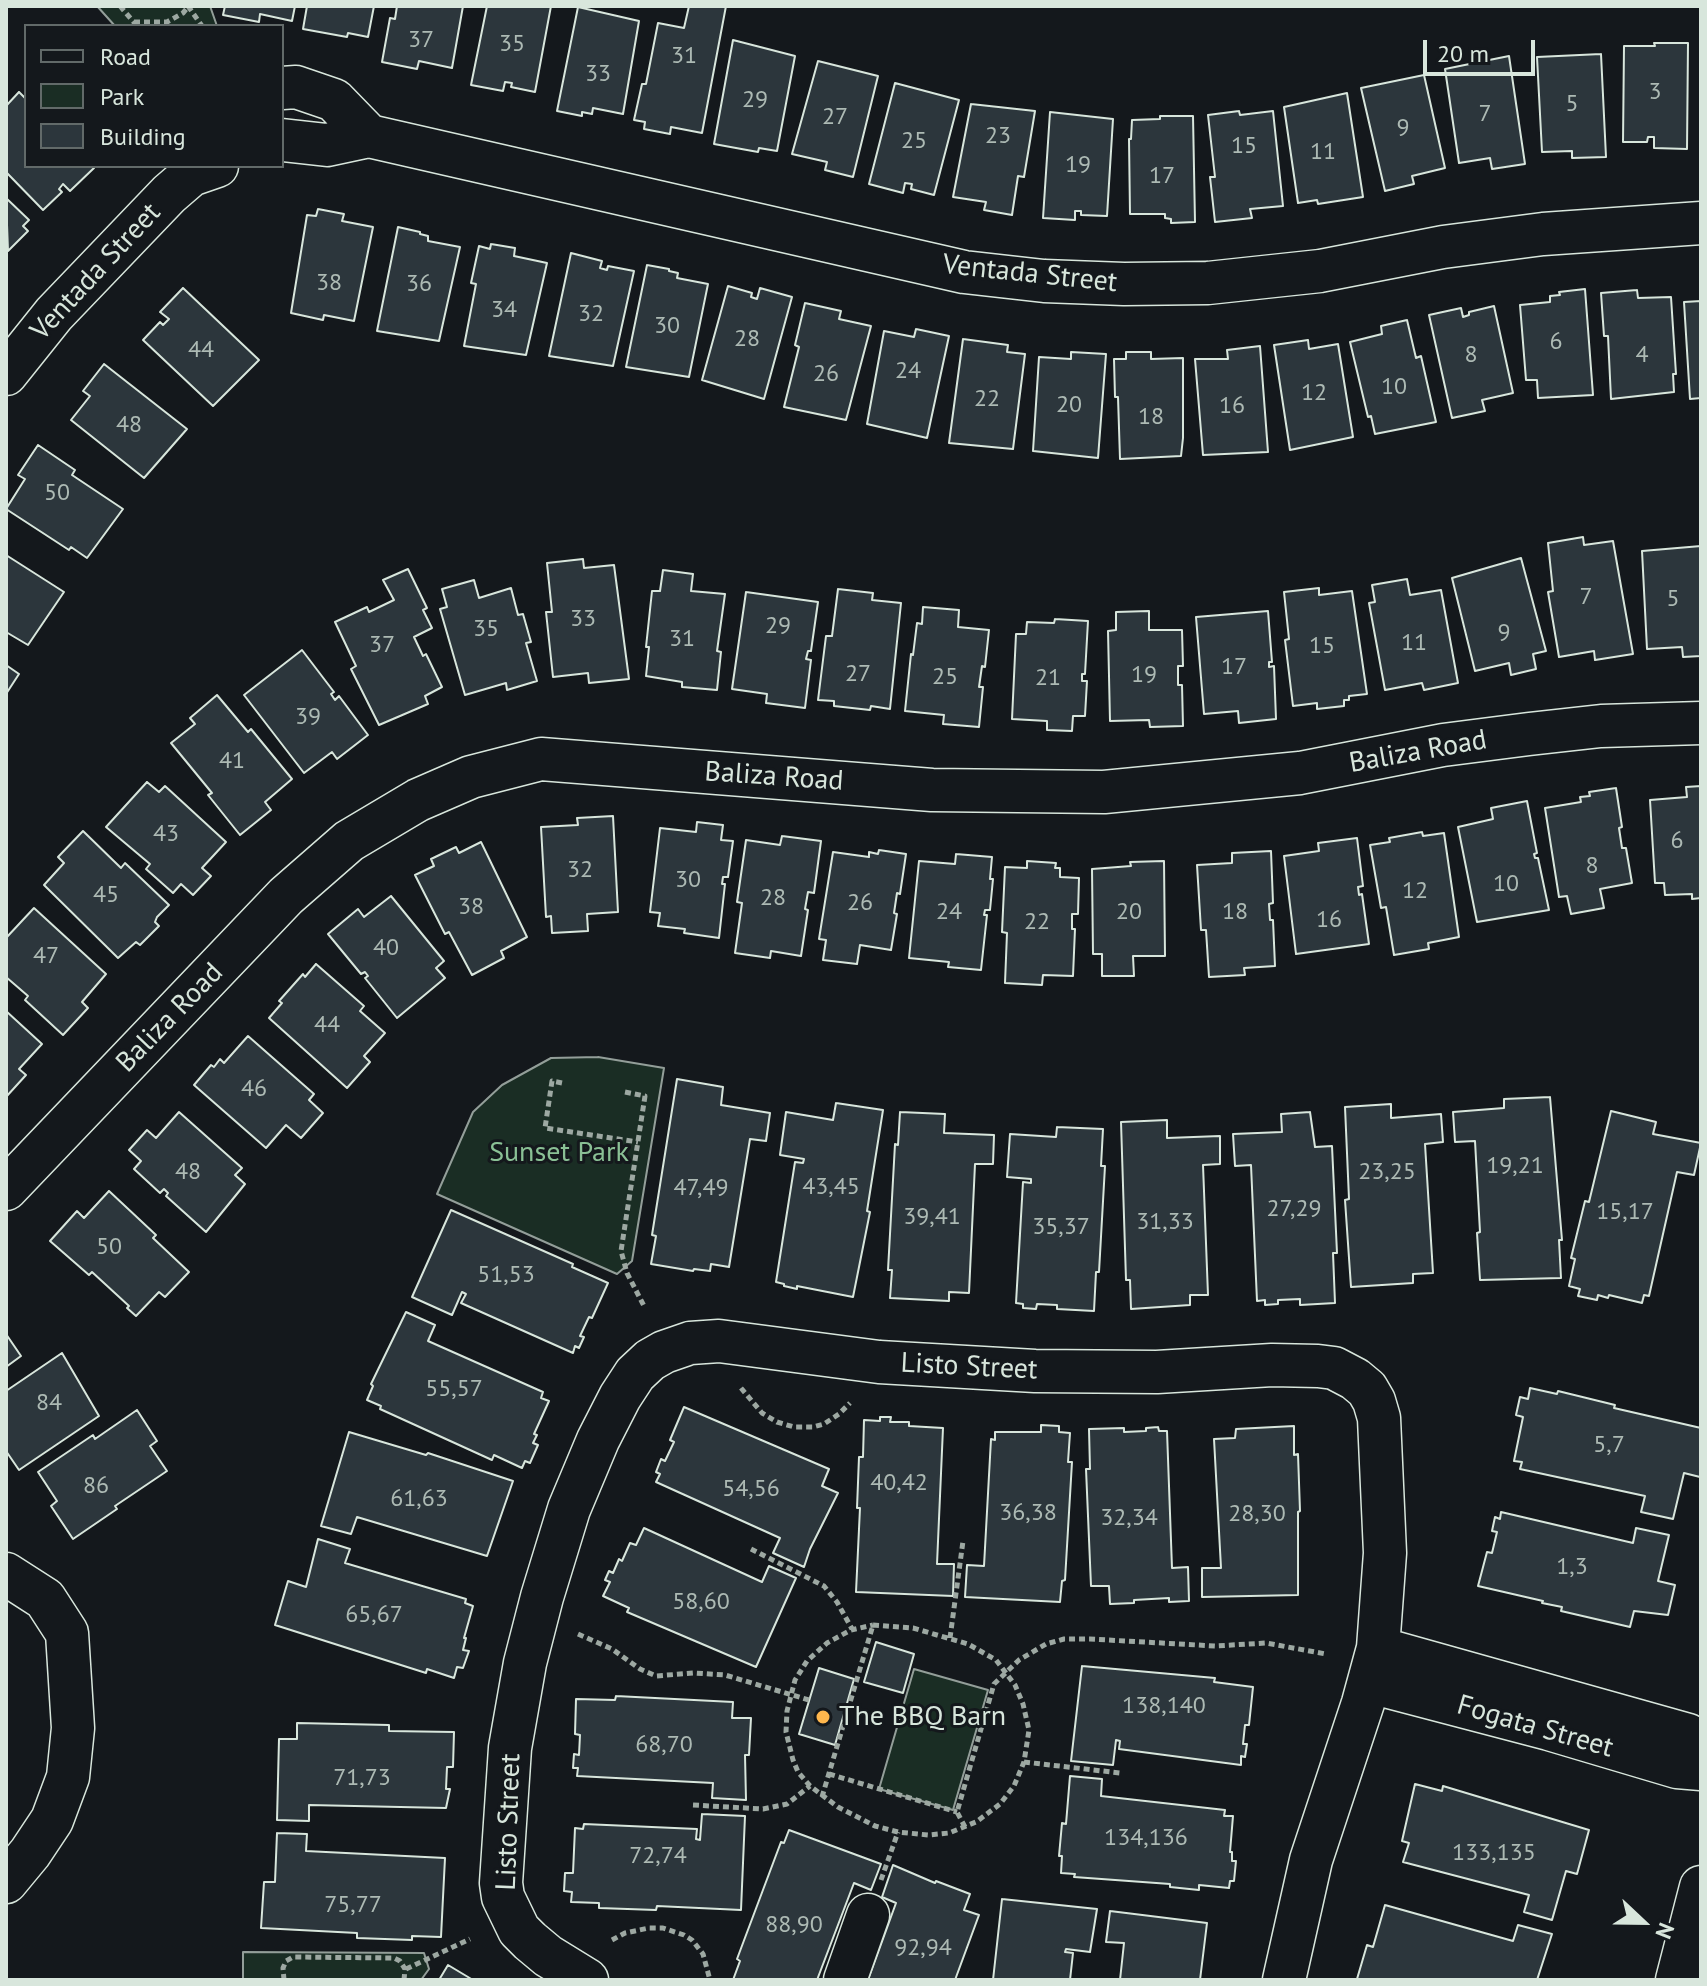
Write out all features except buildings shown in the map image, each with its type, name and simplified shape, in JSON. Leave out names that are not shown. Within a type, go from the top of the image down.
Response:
[{"type":"street","points":[[284,88],[296,87],[334,100],[369,136]]},
{"type":"street","name":"Ventada Street","points":[[284,140],[327,145],[369,136],[964,272],[1044,281],[1208,283],[1320,271],[1443,247],[1543,234],[1701,223]]},
{"type":"street","name":"Ventada Street","points":[[6,374],[54,314],[169,194],[200,169]]},
{"type":"street","name":"Baliza Road","points":[[6,1189],[286,896],[317,868],[360,834],[418,800],[471,777],[541,759],[932,790],[1104,792],[1300,773],[1443,745],[1543,732],[1601,726],[1701,723]]},
{"type":"street","name":"Listo Street","points":[[587,1980],[530,1941],[519,1930],[503,1897],[501,1883],[510,1748],[532,1636],[569,1509],[620,1397],[635,1374],[664,1352],[690,1343],[719,1341],[865,1360],[1021,1370],[1157,1372],[1272,1365],[1334,1368],[1367,1389],[1379,1418],[1385,1553],[1374,1665],[1311,1860],[1284,1980]]},
{"type":"street","points":[[6,1574],[45,1599],[67,1633],[73,1728],[68,1777],[52,1820],[6,1882]]},
{"type":"street","name":"Fogata Street","points":[[1374,1665],[1688,1735],[1701,1744]]},
{"type":"street","name":"Fogata Street","points":[[1374,1665],[1549,1729],[1677,1767],[1701,1769]]},
{"type":"street","points":[[1677,1980],[1701,1887]]},
{"type":"street","points":[[845,1980],[868,1915]]},
{"type":"path","points":[[120,6],[136,24],[167,22],[183,13],[188,6],[201,24]]},
{"type":"path","points":[[562,1083],[552,1081],[545,1128],[638,1142]]},
{"type":"path","points":[[625,1092],[645,1096],[621,1251],[627,1273],[645,1308]]},
{"type":"path","points":[[741,1388],[762,1413],[794,1427],[824,1424],[850,1403]]},
{"type":"path","points":[[950,1638],[963,1541]]},
{"type":"path","points":[[751,1549],[824,1586],[852,1629]]},
{"type":"path","points":[[822,1797],[873,1625]]},
{"type":"path","points":[[873,1625],[897,1626],[950,1638],[990,1656],[1006,1671],[1020,1695],[1027,1718],[1029,1743],[1024,1762],[1014,1786],[1000,1804],[965,1827],[949,1833],[928,1835],[898,1832],[858,1818],[822,1797],[798,1772],[789,1747],[786,1723],[790,1694],[807,1661],[827,1643],[852,1629],[873,1625]]},
{"type":"path","points":[[578,1634],[612,1649],[640,1669],[656,1676],[693,1673],[725,1675],[809,1700]]},
{"type":"path","points":[[965,1827],[957,1812],[994,1684],[1034,1650],[1064,1639],[1122,1639],[1215,1646],[1266,1643],[1326,1654]]},
{"type":"path","points":[[1024,1762],[1120,1773]]},
{"type":"path","points":[[829,1774],[957,1812]]},
{"type":"path","points":[[693,1805],[763,1809],[787,1804],[810,1786]]},
{"type":"path","points":[[868,1915],[898,1832]]},
{"type":"path","points":[[612,1940],[625,1933],[649,1928],[663,1928],[684,1935],[703,1954],[710,1980]]},
{"type":"path","points":[[405,1969],[470,1939]]},
{"type":"path","points":[[284,1980],[283,1968],[286,1961],[293,1957],[394,1958],[405,1969],[404,1980]]},
{"type":"green space","points":[[97,6],[210,6],[216,24],[113,24]]},
{"type":"green space","name":"Sunset Park","points":[[598,1057],[664,1068],[632,1261],[617,1274],[437,1194],[473,1112],[502,1085],[551,1058]]},
{"type":"green space","points":[[914,1669],[988,1690],[953,1810],[879,1789]]},
{"type":"green space","points":[[243,1952],[424,1953],[429,1969],[421,1980],[243,1980]]},
{"type":"place","name":"The BBQ Barn","points":[[823,1717]]}]
